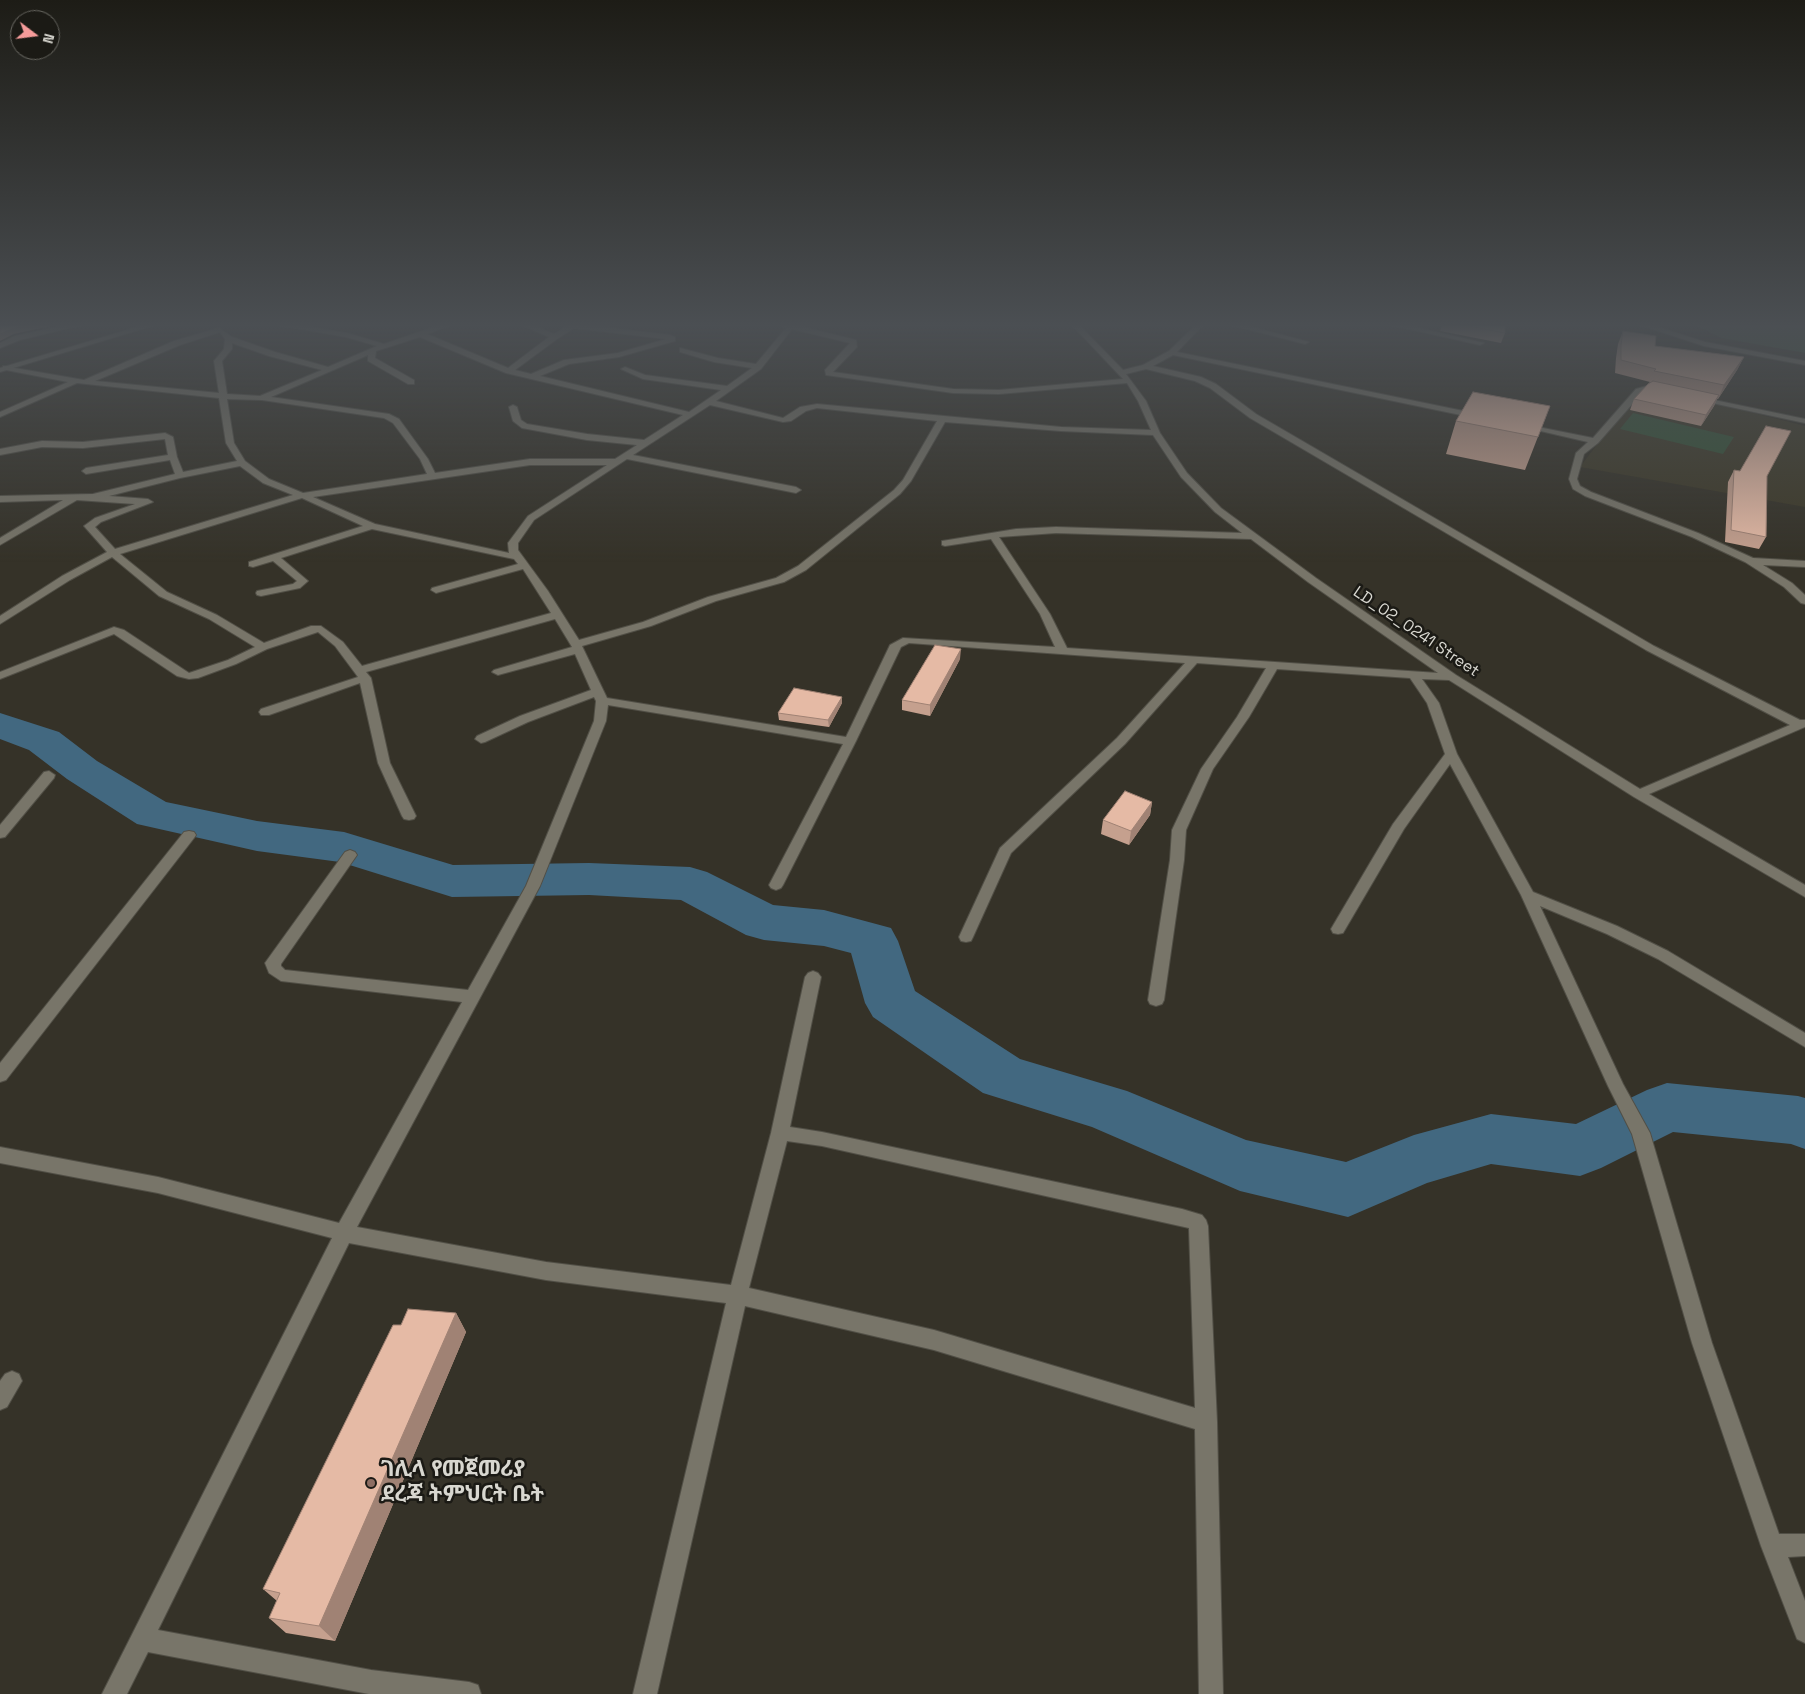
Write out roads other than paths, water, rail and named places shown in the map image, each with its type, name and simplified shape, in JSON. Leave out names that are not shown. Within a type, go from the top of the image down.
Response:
[{"type":"street","points":[[0,415],[24,404]]},
{"type":"street","points":[[223,404],[230,443],[242,463],[266,481],[336,509],[372,526],[427,540],[516,557]]},
{"type":"street","points":[[303,404],[386,416],[396,421],[424,459],[432,476]]},
{"type":"street","points":[[648,404],[689,414]]},
{"type":"street","points":[[114,1694],[344,1233],[533,886],[600,721],[600,696],[577,646],[525,565],[516,557],[513,550],[514,542],[531,518],[614,462],[706,404]]},
{"type":"street","points":[[718,404],[783,420],[788,419],[803,409],[817,406],[1061,429],[1156,433]]},
{"type":"street","name":"LD_02_0241 Street","points":[[1143,404],[1156,433],[1184,475],[1218,510],[1252,536],[1312,580],[1452,676],[1640,794],[1805,892]]},
{"type":"street","points":[[1237,404],[1253,416],[1650,648],[1802,724]]},
{"type":"street","points":[[1415,404],[1491,420]]},
{"type":"street","points":[[1627,404],[1594,442],[1580,452],[1573,479],[1576,487],[1588,494],[1695,535],[1749,560],[1788,585],[1805,601]]},
{"type":"street","points":[[1726,404],[1805,421]]},
{"type":"street","points":[[513,406],[517,421],[525,426],[644,443]]},
{"type":"street","points":[[498,672],[646,624],[712,599],[780,580],[802,568],[897,492],[907,481],[942,419]]},
{"type":"street","points":[[1510,424],[1594,442]]},
{"type":"street","points":[[0,452],[42,444],[91,444],[164,436],[170,437],[173,457],[180,476]]},
{"type":"street","points":[[624,456],[796,490]]},
{"type":"street","points":[[86,471],[173,457]]},
{"type":"street","points":[[0,621],[66,578],[113,554],[300,496],[530,462],[614,462]]},
{"type":"street","points":[[93,497],[242,463]]},
{"type":"street","points":[[0,499],[93,497],[148,502],[98,520],[89,526],[113,554],[163,594],[213,616],[263,647]]},
{"type":"street","points":[[0,542],[75,498]]},
{"type":"street","points":[[253,564],[372,526]]},
{"type":"street","points":[[945,543],[993,535],[1056,530],[1252,536]]},
{"type":"street","points":[[993,535],[1045,614],[1063,652]]},
{"type":"street","points":[[261,593],[296,586],[304,581],[274,557]]},
{"type":"street","points":[[1749,560],[1805,564]]},
{"type":"street","points":[[436,590],[525,565]]},
{"type":"street","points":[[265,712],[362,674],[557,615]]},
{"type":"street","points":[[0,676],[114,630],[120,632],[181,674],[189,676],[198,675],[232,662],[263,647],[308,630],[321,629],[339,644],[362,674],[384,763],[409,816]]},
{"type":"street","points":[[776,885],[850,741],[896,645],[900,642],[925,640],[1193,661],[1452,676]]},
{"type":"street","points":[[966,936],[1005,851],[1121,741],[1193,661]]},
{"type":"street","points":[[1156,1000],[1177,860],[1179,830],[1207,769],[1243,717],[1273,666]]},
{"type":"street","points":[[1414,675],[1433,703],[1451,754],[1528,895],[1616,1086],[1641,1133],[1702,1343],[1772,1546],[1805,1631]]},
{"type":"street","points":[[481,739],[524,719],[600,696],[850,741]]},
{"type":"street","points":[[1640,794],[1802,724]]},
{"type":"street","points":[[1338,929],[1398,827],[1451,754]]},
{"type":"street","points":[[0,834],[49,775]]},
{"type":"street","points":[[0,1075],[189,835]]},
{"type":"street","points":[[350,855],[273,962],[274,969],[281,974],[473,997]]},
{"type":"street","points":[[1528,895],[1612,930],[1663,955],[1805,1041]]},
{"type":"street","points":[[645,1694],[738,1295],[780,1133],[813,977]]},
{"type":"street","points":[[780,1133],[822,1139],[1195,1221],[1201,1232],[1211,1694]]},
{"type":"street","points":[[0,1155],[158,1185],[344,1233],[546,1271],[738,1295],[934,1340],[1206,1422]]},
{"type":"street","points":[[0,1400],[12,1381]]},
{"type":"street","points":[[1772,1546],[1805,1545]]},
{"type":"street","points":[[142,1639],[371,1682],[469,1694]]},
{"type":"waterway","points":[[0,725],[44,741],[82,770],[153,814],[257,836],[344,847],[452,881],[589,879],[690,884],[764,922],[824,928],[873,941],[892,1003],[1003,1077],[1107,1108],[1240,1165],[1348,1190],[1414,1161],[1491,1139],[1580,1150],[1667,1107],[1798,1120],[1805,1124]]},
{"type":"place","name":"ገሊላ የመጀመሪያ ደረጃ ትምህርት ቤት","points":[[371,1483]]}]
